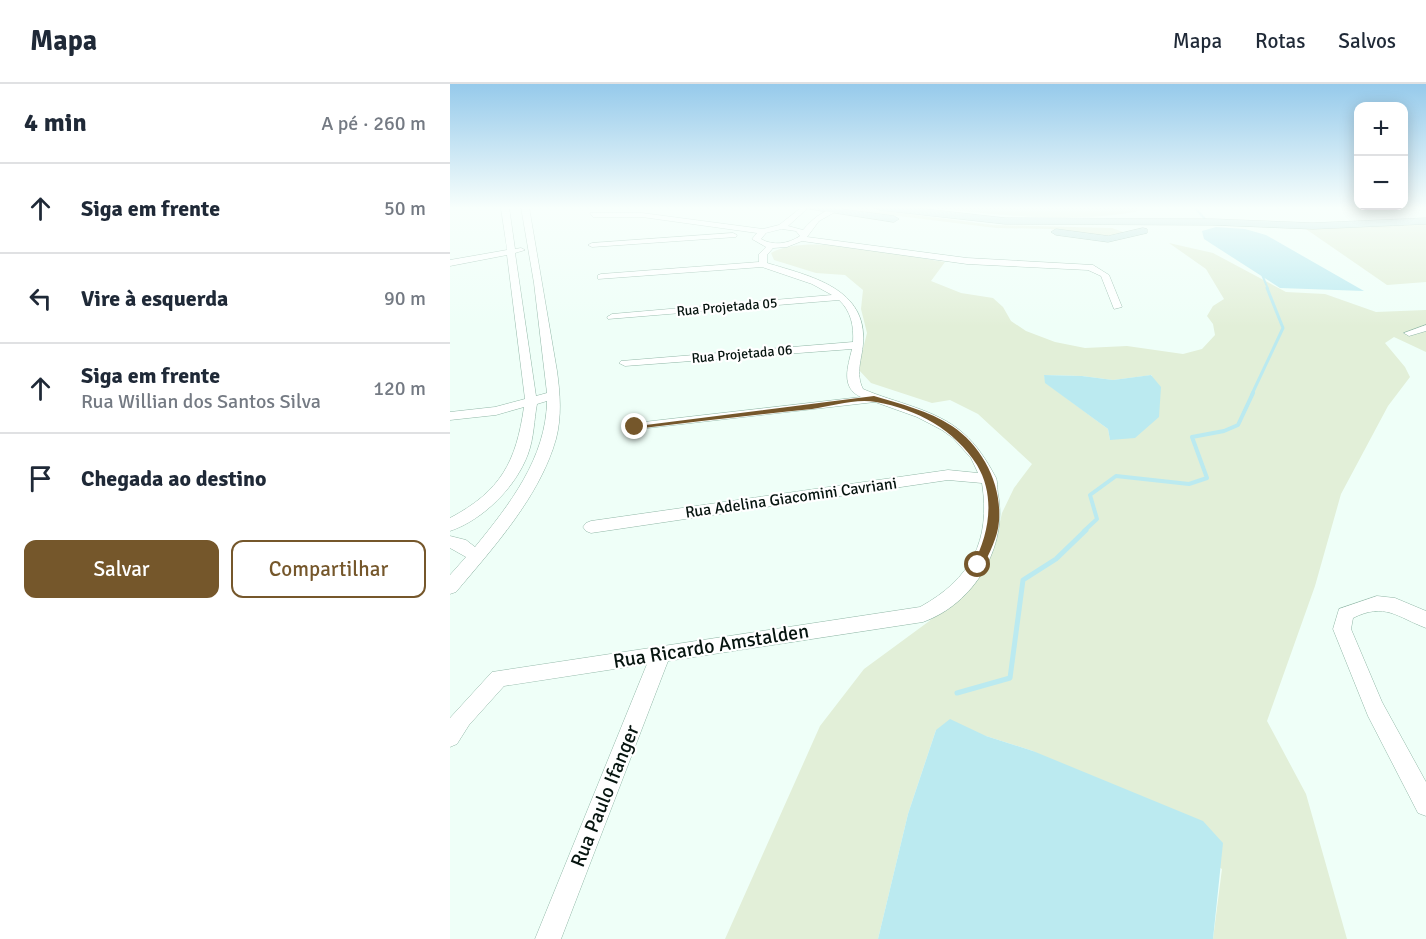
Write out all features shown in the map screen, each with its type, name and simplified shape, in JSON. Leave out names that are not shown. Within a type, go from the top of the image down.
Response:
[{"type":"street","points":[[450,525],[476,510],[496,492],[520,457],[531,401],[512,247]]},
{"type":"street","points":[[764,264],[763,254],[770,247]]},
{"type":"street","points":[[874,247],[967,261],[1090,267],[1105,275],[1117,307]]},
{"type":"street","points":[[450,262],[534,248],[554,395],[549,438],[536,471],[450,587]]},
{"type":"street","points":[[601,277],[764,264],[825,285],[842,297],[858,322],[858,345],[851,378],[858,391],[874,399],[925,415],[949,428],[978,456],[990,479]]},
{"type":"street","name":"Rua Projetada 05","points":[[612,317],[842,297]]},
{"type":"street","points":[[1409,333],[1426,328]]},
{"type":"street","name":"Rua Projetada 06","points":[[625,363],[858,345]]},
{"type":"street","points":[[450,416],[496,411],[554,395]]},
{"type":"street","points":[[635,427],[874,399]]},
{"type":"street","name":"Rua Adelina Giacomini Cavriani","points":[[591,527],[948,475],[990,479]]},
{"type":"street","name":"Rua Ricardo Amstalden","points":[[450,737],[462,718],[500,678],[923,614],[938,608],[954,594],[978,565],[986,550],[994,520],[990,479]]},
{"type":"street","points":[[450,542],[460,544],[475,556]]},
{"type":"street","points":[[1426,620],[1377,602],[1362,604],[1345,614],[1342,629],[1375,709],[1426,805]]},
{"type":"street","name":"Rua Paulo Ifanger","points":[[548,939],[661,654]]},
{"type":"green space","points":[[788,247],[855,247],[945,262],[931,281],[961,293],[993,298],[1003,307],[1011,321],[1026,331],[1055,342],[1085,348],[1127,346],[1183,354],[1202,349],[1215,335],[1213,324],[1207,316],[1213,306],[1224,299],[1206,269],[1175,247],[1186,247],[1213,253],[1286,292],[1325,294],[1376,312],[1426,310],[1426,352],[1394,337],[1385,343],[1405,367],[1410,377],[1388,406],[1341,494],[1315,586],[1267,721],[1306,794],[1347,939],[1213,939],[1222,869],[1033,751],[986,736],[936,730],[908,814],[878,939],[725,939],[820,726],[864,669],[928,622],[972,585],[993,552],[1002,513],[1014,488],[1032,464],[978,414],[950,400],[932,403],[871,383],[858,369],[867,333],[861,309],[863,290],[845,275],[816,273],[774,260],[771,253]],"holes":[[[1044,375],[1113,380],[1152,375],[1110,440],[1108,429],[1046,383]]]},
{"type":"green space","points":[[1332,247],[1426,247],[1426,282],[1387,285]]},
{"type":"water","points":[[1216,247],[1287,247],[1364,291],[1280,288]]},
{"type":"water","points":[[1044,375],[1113,380],[1151,375],[1161,387],[1159,417],[1135,438],[1110,440],[1108,429],[1045,383]]},
{"type":"water","points":[[950,719],[986,736],[1033,751],[1203,821],[1223,843],[1213,939],[878,939],[908,814],[936,730]]},
{"type":"waterway","points":[[1261,272],[1268,289]]},
{"type":"waterway","points":[[1252,394],[1283,328],[1267,288]]},
{"type":"waterway","points":[[1084,531],[1097,519],[1090,495],[1116,476],[1189,484],[1207,478],[1192,437],[1224,431],[1238,425],[1253,393]]},
{"type":"waterway","points":[[957,693],[1010,678],[1023,580],[1056,559],[1086,530]]},
{"type":"route","points":[[635,427],[874,399],[925,415],[960,437],[978,456],[990,479],[995,506],[994,520],[986,550],[978,565]]}]
